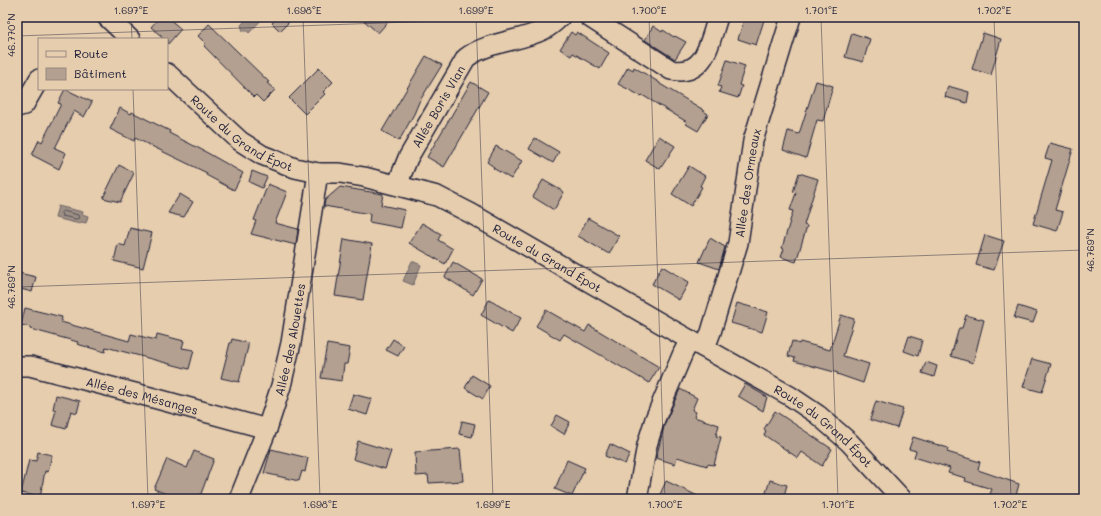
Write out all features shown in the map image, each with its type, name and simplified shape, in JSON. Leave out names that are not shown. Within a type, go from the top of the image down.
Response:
[{"type":"street","points":[[107,17],[129,38]]},
{"type":"street","name":"Allée Boris Vian","points":[[397,185],[408,158],[466,58],[479,50],[533,35],[544,30],[560,17]]},
{"type":"street","points":[[589,17],[671,70],[677,71],[692,68],[702,61],[718,17]]},
{"type":"street","name":"Allée des Ormeaux","points":[[637,499],[647,445],[654,419],[683,353],[697,344],[708,340],[711,332],[738,243],[753,141],[791,17]]},
{"type":"street","name":"Route du Grand Épot","points":[[168,74],[240,141],[262,155],[295,168],[318,173],[340,173],[397,185],[437,196],[472,214],[790,396],[818,415],[849,442],[902,499]]},
{"type":"street","points":[[17,107],[24,105],[38,81]]},
{"type":"street","name":"Allée des Alouettes","points":[[239,499],[267,429],[281,386],[291,343],[318,173]]},
{"type":"street","name":"Allée des Mésanges","points":[[17,366],[30,366],[267,429]]},
{"type":"water","points":[[249,17],[264,17],[249,33],[247,31],[243,31],[241,25]]},
{"type":"water","points":[[58,206],[83,212],[82,214],[88,216],[86,223],[81,222],[80,224],[55,218]]},
{"type":"water","points":[[412,261],[421,265],[413,285],[403,281]]},
{"type":"building","points":[[160,17],[167,17],[181,29],[168,44],[168,38],[162,38],[151,27]]},
{"type":"building","points":[[278,17],[294,17],[280,31],[272,23]]},
{"type":"building","points":[[360,17],[392,17],[378,33]]},
{"type":"building","points":[[745,17],[765,17],[756,45],[738,39]]},
{"type":"building","points":[[209,24],[269,82],[267,83],[275,90],[263,102],[256,95],[254,97],[204,46],[206,44],[198,36]]},
{"type":"building","points":[[653,26],[662,32],[663,30],[686,42],[675,59],[645,40]]},
{"type":"building","points":[[571,32],[575,35],[577,32],[609,53],[600,69],[573,53],[571,56],[560,49]]},
{"type":"building","points":[[852,33],[870,39],[863,62],[845,57]]},
{"type":"building","points":[[983,33],[1001,39],[991,75],[972,69]]},
{"type":"building","points":[[426,56],[442,65],[419,102],[399,141],[382,131]]},
{"type":"building","points":[[727,60],[745,66],[739,85],[742,86],[738,98],[719,92],[721,87],[718,86]]},
{"type":"building","points":[[628,67],[633,70],[634,67],[708,114],[698,131],[686,124],[687,122],[642,95],[641,96],[618,84]]},
{"type":"building","points":[[319,68],[333,82],[323,92],[325,94],[305,114],[289,98]]},
{"type":"building","points":[[816,81],[833,86],[823,121],[817,120],[806,158],[783,150],[788,131],[799,134]]},
{"type":"building","points":[[471,82],[488,92],[444,167],[427,157]]},
{"type":"building","points":[[948,86],[969,92],[967,103],[945,97]]},
{"type":"building","points":[[64,90],[92,102],[84,117],[74,111],[55,148],[66,153],[59,169],[32,155],[39,140],[42,142],[61,104],[58,103]]},
{"type":"building","points":[[120,108],[131,114],[132,112],[170,131],[169,133],[243,173],[234,190],[206,175],[207,173],[135,138],[134,141],[110,129]]},
{"type":"building","points":[[659,136],[675,146],[660,169],[645,160]]},
{"type":"building","points":[[535,138],[559,152],[553,163],[529,149]]},
{"type":"building","points":[[1050,143],[1073,149],[1055,210],[1063,212],[1057,231],[1033,224],[1052,160],[1045,158]]},
{"type":"building","points":[[496,146],[522,161],[511,179],[493,168],[494,167],[487,162]]},
{"type":"building","points":[[119,165],[134,173],[120,202],[103,198]]},
{"type":"building","points":[[689,166],[705,176],[700,186],[702,187],[691,206],[672,194]]},
{"type":"building","points":[[252,171],[267,177],[262,188],[249,182]]},
{"type":"building","points":[[799,173],[818,179],[804,225],[807,226],[796,262],[781,257],[784,249],[782,248],[793,211],[790,210],[796,193],[793,192]]},
{"type":"building","points":[[543,180],[564,192],[554,210],[533,197]]},
{"type":"building","points":[[268,184],[287,192],[275,223],[298,229],[296,245],[251,234],[256,221],[254,220]]},
{"type":"building","points":[[340,187],[383,194],[381,205],[405,210],[401,228],[369,222],[370,214],[324,206],[325,200]]},
{"type":"building","points":[[180,194],[193,202],[184,217],[168,213]]},
{"type":"building","points":[[588,218],[619,236],[609,254],[578,236]]},
{"type":"building","points":[[422,223],[441,234],[438,240],[453,249],[445,264],[409,243]]},
{"type":"building","points":[[130,228],[152,233],[143,268],[114,261],[118,244],[125,246]]},
{"type":"building","points":[[985,235],[1004,241],[994,270],[976,265]]},
{"type":"building","points":[[710,238],[725,247],[719,269],[699,262]]},
{"type":"building","points":[[344,239],[372,244],[363,300],[335,296]]},
{"type":"building","points":[[453,262],[482,279],[473,295],[445,277]]},
{"type":"building","points":[[662,266],[689,282],[679,300],[652,284]]},
{"type":"building","points":[[19,273],[36,277],[32,292],[17,288]]},
{"type":"building","points":[[489,300],[521,318],[512,333],[481,315]]},
{"type":"building","points":[[737,303],[768,312],[762,332],[731,323]]},
{"type":"building","points":[[1018,306],[1037,312],[1033,323],[1014,318]]},
{"type":"building","points":[[25,308],[62,317],[61,322],[129,341],[131,334],[156,340],[157,334],[184,341],[182,348],[194,350],[189,369],[106,347],[105,352],[77,344],[78,342],[30,329],[30,327],[21,325]]},
{"type":"building","points":[[546,310],[585,332],[589,325],[659,367],[649,383],[564,334],[560,340],[536,326]]},
{"type":"building","points":[[841,315],[854,319],[843,356],[869,364],[863,383],[837,374],[838,373],[794,361],[795,358],[788,356],[792,341],[799,344],[800,342],[830,350]]},
{"type":"building","points":[[966,315],[984,320],[973,363],[951,356],[959,328],[962,328]]},
{"type":"building","points":[[909,336],[922,340],[918,356],[904,351]]},
{"type":"building","points":[[232,339],[248,343],[239,382],[221,378]]},
{"type":"building","points":[[393,339],[404,346],[398,356],[386,350]]},
{"type":"building","points":[[327,344],[350,348],[347,364],[344,364],[342,381],[321,378]]},
{"type":"building","points":[[1032,359],[1051,364],[1042,392],[1023,387]]},
{"type":"building","points":[[926,362],[937,366],[934,377],[922,373]]},
{"type":"building","points":[[472,375],[490,386],[483,399],[465,388]]},
{"type":"building","points":[[745,384],[767,397],[763,411],[738,396]]},
{"type":"building","points":[[680,389],[697,398],[692,410],[696,412],[694,417],[719,425],[716,436],[721,437],[714,465],[707,464],[707,466],[677,457],[675,464],[656,458],[665,423]]},
{"type":"building","points":[[353,394],[372,399],[367,415],[348,409]]},
{"type":"building","points":[[56,395],[80,401],[77,413],[71,411],[66,429],[52,425],[56,410],[53,409]]},
{"type":"building","points":[[876,401],[903,409],[897,428],[870,420]]},
{"type":"building","points":[[775,411],[832,449],[822,466],[802,452],[798,458],[764,435],[766,431],[764,429]]},
{"type":"building","points":[[557,415],[570,422],[564,434],[551,426]]},
{"type":"building","points":[[462,421],[475,424],[472,437],[459,434]]},
{"type":"building","points":[[913,437],[948,448],[947,452],[980,462],[978,470],[1019,484],[1015,499],[1007,499],[990,494],[992,489],[965,481],[966,478],[948,473],[950,468],[914,457],[916,451],[909,449]]},
{"type":"building","points":[[358,441],[391,451],[385,469],[353,459]]},
{"type":"building","points":[[610,444],[630,454],[625,464],[605,456]]},
{"type":"building","points":[[271,449],[308,458],[305,472],[302,471],[299,481],[264,473]]},
{"type":"building","points":[[460,449],[463,481],[429,483],[428,475],[416,476],[415,452]]},
{"type":"building","points":[[194,451],[214,459],[199,499],[179,499],[154,489],[167,459],[187,468]]},
{"type":"building","points":[[38,452],[52,455],[48,472],[45,471],[40,497],[21,493],[29,460],[36,461]]},
{"type":"building","points":[[567,460],[585,468],[572,496],[555,489]]},
{"type":"building","points":[[770,480],[787,485],[783,499],[764,499]]},
{"type":"building","points":[[666,481],[704,499],[658,499]]}]
